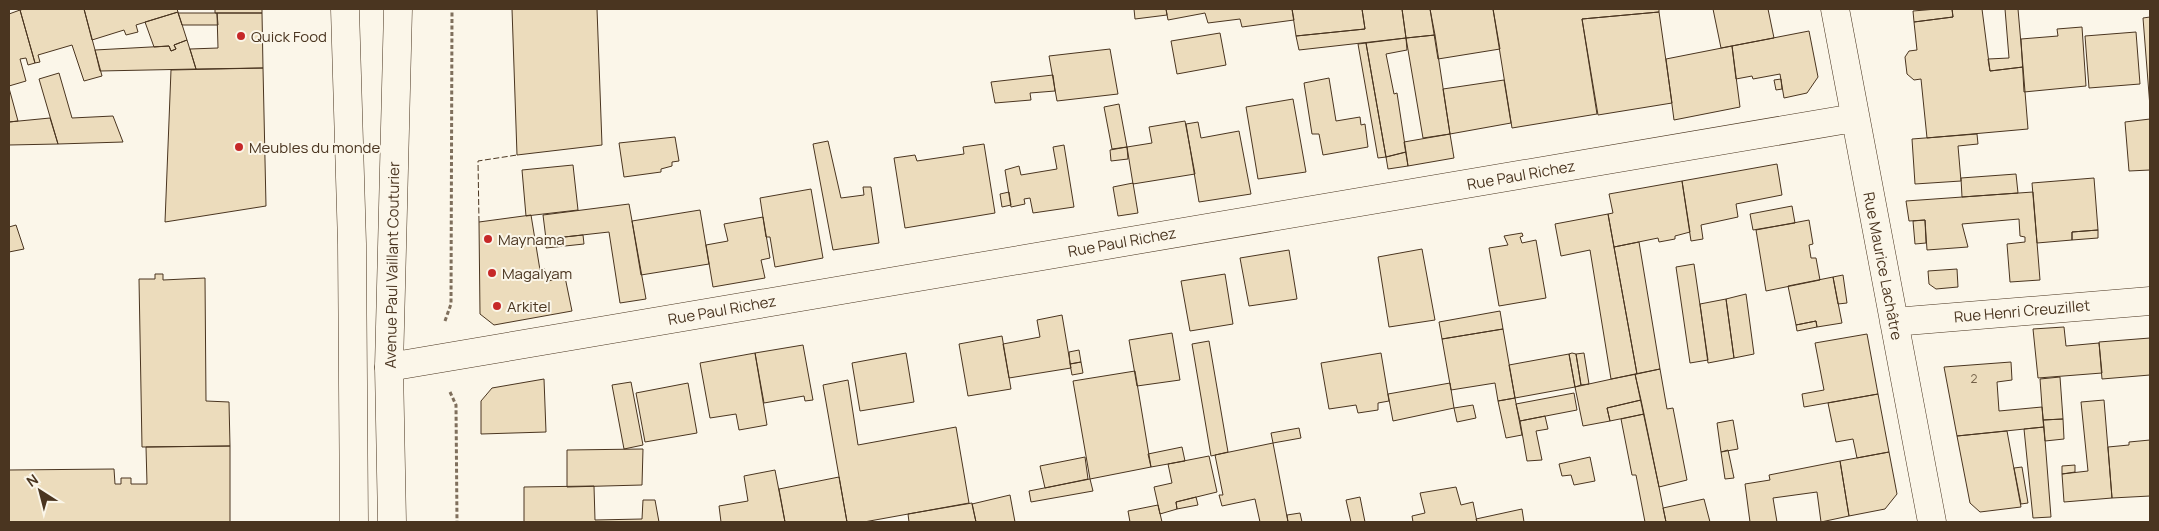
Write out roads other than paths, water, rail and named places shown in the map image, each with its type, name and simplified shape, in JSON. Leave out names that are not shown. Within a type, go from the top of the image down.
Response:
[{"type":"street","points":[[345,9],[352,244],[354,522]]},
{"type":"street","name":"Avenue Paul Vaillant Couturier","points":[[392,522],[389,367],[398,9]]},
{"type":"street","name":"Rue Maurice Lachâtre","points":[[1835,9],[1854,118],[1932,522]]},
{"type":"street","name":"Rue Paul Richez","points":[[389,367],[1854,118]]},
{"type":"street","name":"Rue Henri Creuzillet","points":[[1894,322],[2150,301]]},
{"type":"place","name":"Quick Food","points":[[241,36]]},
{"type":"place","name":"Meubles du monde","points":[[239,147]]},
{"type":"place","name":"Maynama","points":[[488,239]]},
{"type":"place","name":"Magalyam","points":[[492,273]]},
{"type":"place","name":"Arkitel","points":[[497,306]]}]
